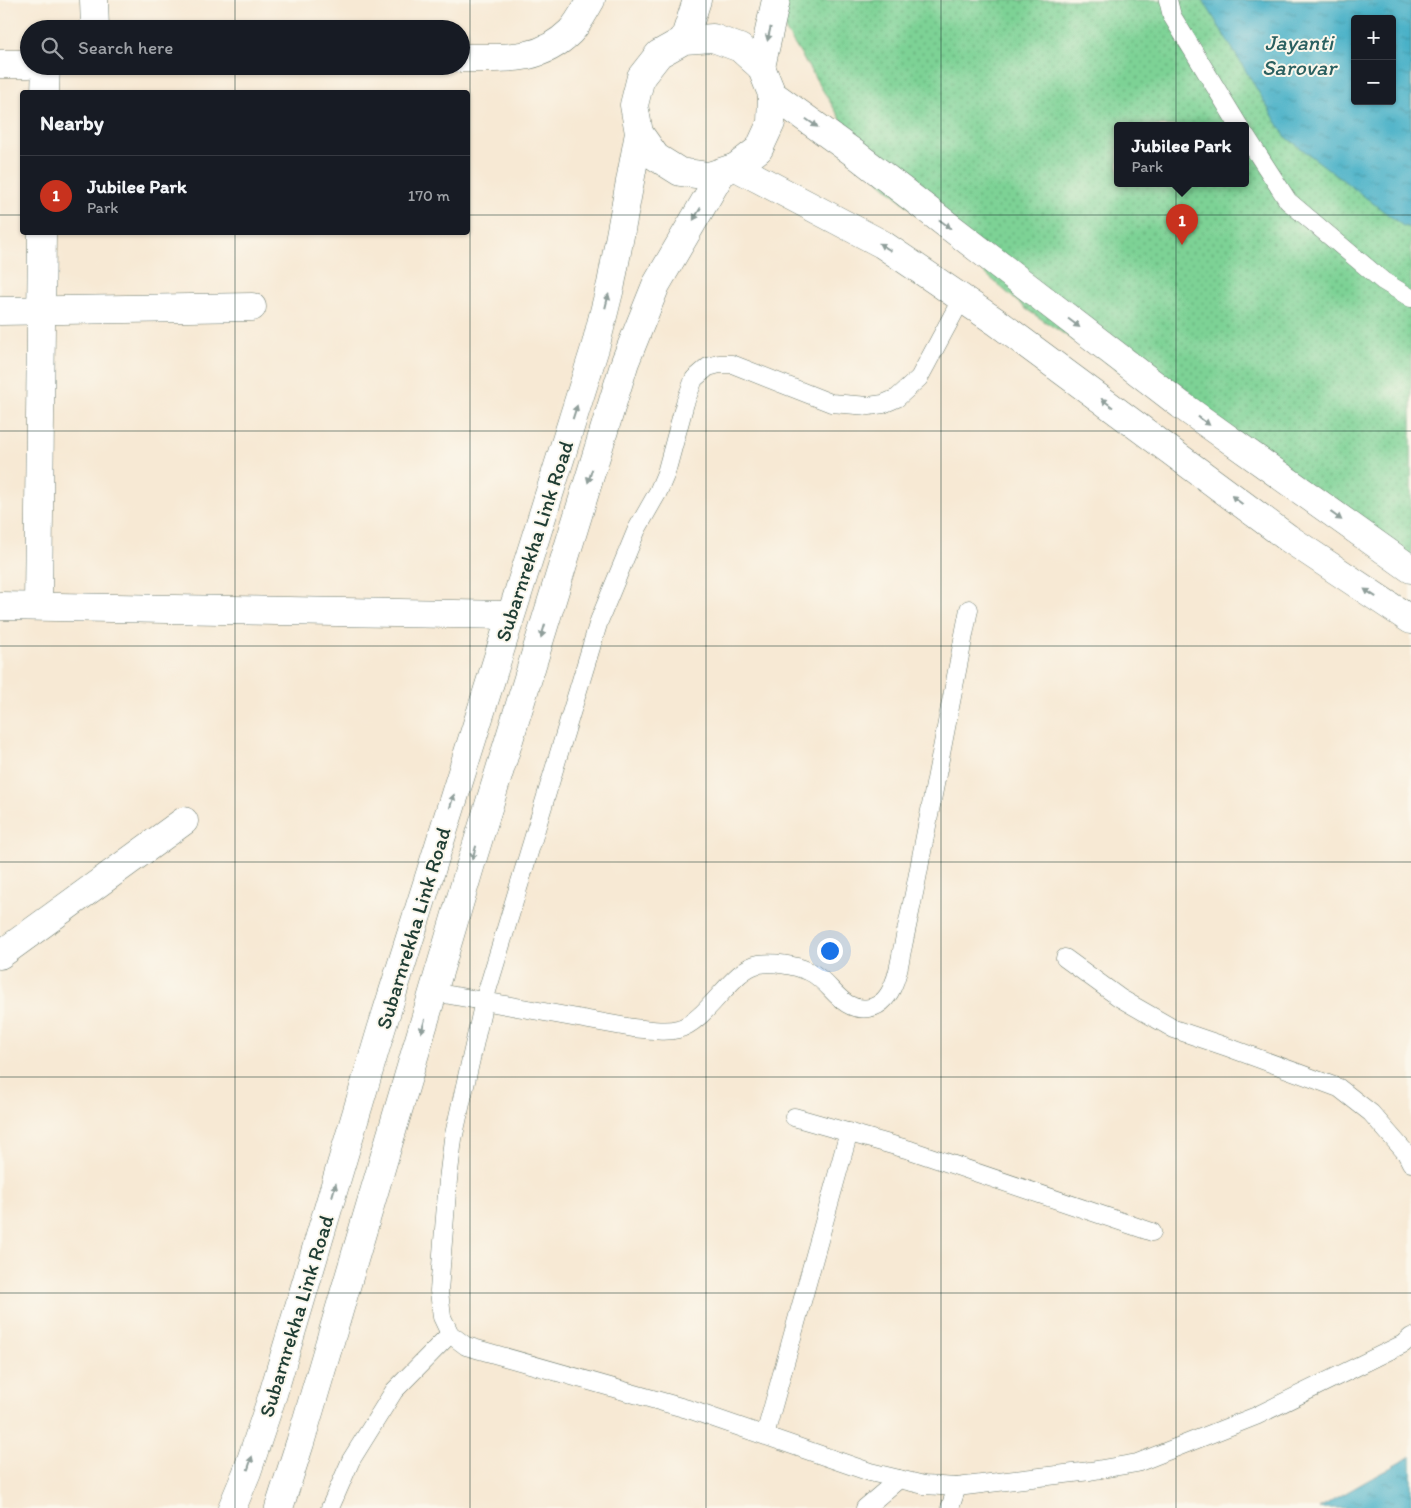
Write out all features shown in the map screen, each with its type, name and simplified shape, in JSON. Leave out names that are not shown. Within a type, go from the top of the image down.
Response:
[{"type":"main road","points":[[94,0],[95,20]]},
{"type":"main road","points":[[470,58],[525,57],[550,48],[571,31],[591,0]]},
{"type":"main road","points":[[684,40],[698,0]]},
{"type":"main road","points":[[761,67],[776,0]]},
{"type":"main road","points":[[713,38],[740,48],[761,67],[772,94],[772,123],[758,149],[729,170],[709,176],[680,172],[656,157],[639,133],[634,105],[641,77],[659,54],[684,40],[713,38]]},
{"type":"main road","points":[[0,64],[20,64]]},
{"type":"main road","points":[[45,90],[46,75]]},
{"type":"main road","points":[[772,94],[854,153],[1181,405],[1411,569]]},
{"type":"main road","name":"Subarnrekha Link Road","points":[[232,1508],[248,1472],[273,1394],[381,1030],[595,348],[615,266],[639,133]]},
{"type":"main road","points":[[729,170],[882,244],[1006,329],[1288,538],[1411,620]]},
{"type":"main road","points":[[279,1508],[433,992],[625,362],[660,278],[729,170]]},
{"type":"main road","points":[[38,606],[42,235]]},
{"type":"main road","points":[[0,311],[252,307]]},
{"type":"main road","points":[[0,606],[510,615]]},
{"type":"main road","points":[[0,955],[184,821]]},
{"type":"lane","points":[[1168,0],[1172,16],[1237,122]]},
{"type":"lane","points":[[1249,141],[1288,201],[1383,281],[1411,298]]},
{"type":"lane","points":[[962,298],[919,378],[897,398],[883,404],[869,406],[831,403],[732,364],[719,364],[708,367],[694,379],[685,403],[666,473],[637,530],[599,621],[484,1001],[452,1139],[440,1291],[442,1318],[450,1334],[466,1346],[691,1410],[870,1472],[924,1485],[957,1487],[1090,1472],[1137,1463],[1256,1416],[1403,1344],[1411,1337]]},
{"type":"lane","points":[[433,992],[633,1028],[662,1031],[679,1029],[696,1019],[746,970],[758,964],[783,964],[808,971],[822,980],[846,1005],[858,1009],[877,1006],[885,1000],[895,982],[916,884],[969,609]]},
{"type":"lane","points":[[1065,958],[1120,998],[1174,1029],[1339,1088],[1371,1113],[1406,1153],[1411,1163]]},
{"type":"lane","points":[[794,1117],[910,1150],[1152,1232]]},
{"type":"lane","points":[[765,1435],[848,1132]]},
{"type":"lane","points":[[330,1508],[351,1460],[394,1391],[450,1334]]},
{"type":"lane","points":[[865,1508],[899,1479]]},
{"type":"lane","points":[[950,1508],[957,1487]]},
{"type":"green space","points":[[767,0],[1411,0],[1411,563],[1026,309],[879,181]]},
{"type":"water","name":"Jayanti Sarovar","points":[[1203,0],[1411,0],[1411,228],[1403,226],[1285,136]]},
{"type":"water","points":[[1411,1456],[1411,1508],[1319,1508]]},
{"type":"place","name":"Jubilee Park","points":[[1182,245]]}]
